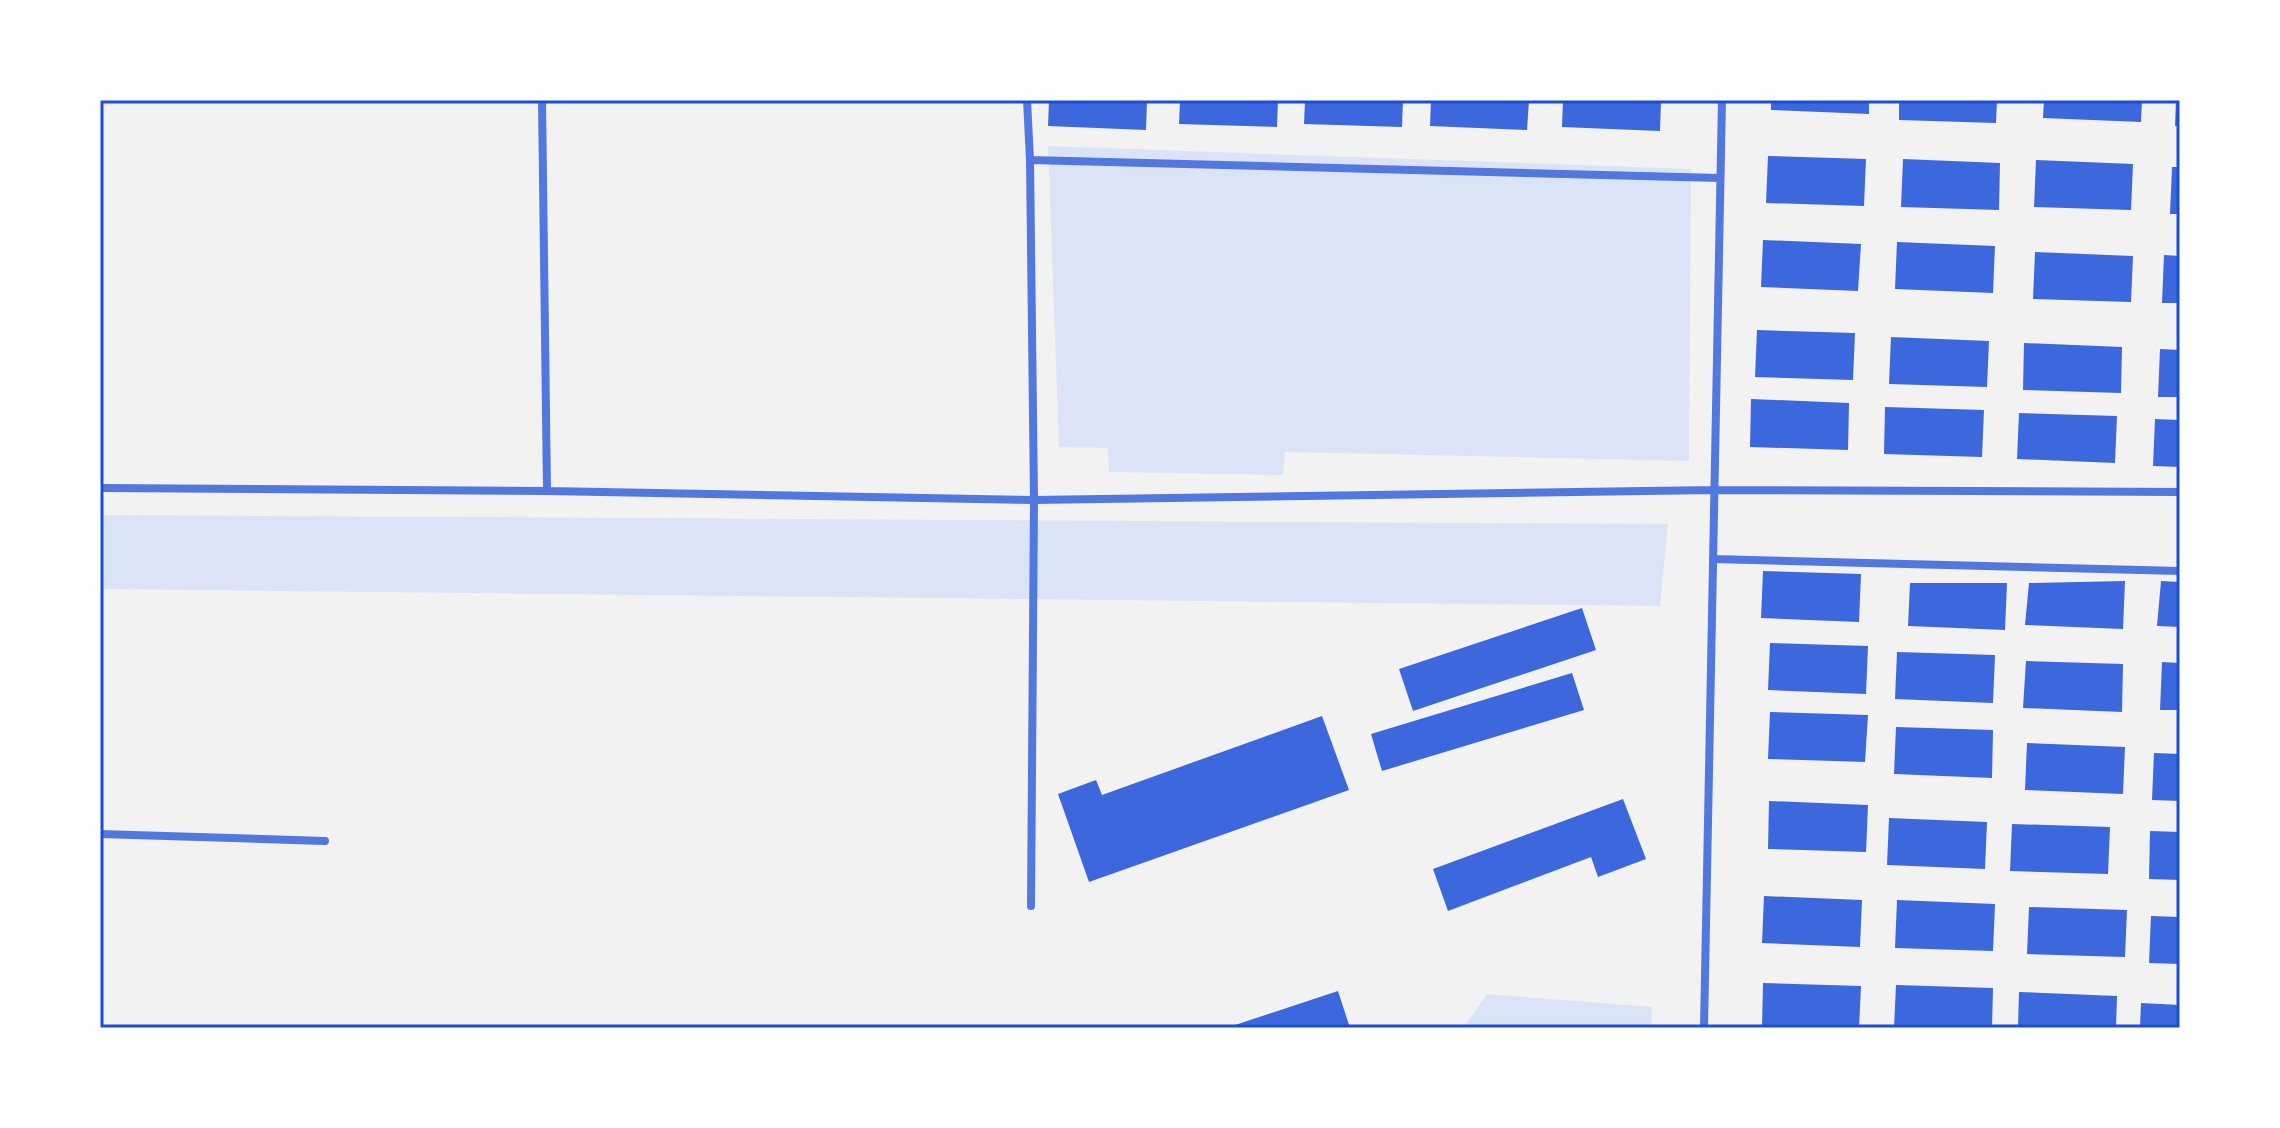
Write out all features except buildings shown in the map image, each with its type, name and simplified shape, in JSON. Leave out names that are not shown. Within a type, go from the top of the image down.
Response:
[{"type":"street","points":[[542,100],[547,491]]},
{"type":"street","points":[[1027,100],[1034,500],[1031,906]]},
{"type":"street","points":[[1704,1028],[1722,100]]},
{"type":"street","points":[[1030,160],[1720,178]]},
{"type":"street","points":[[100,488],[547,491],[1034,500],[1714,490],[2180,492]]},
{"type":"street","points":[[1713,559],[2180,571]]},
{"type":"street","points":[[100,834],[325,841]]},
{"type":"shaded area","points":[[1048,146],[1691,169],[1689,461],[1285,452],[1283,475],[1109,472],[1108,448],[1059,447]]},
{"type":"shaded area","points":[[100,515],[1668,524],[1660,606],[100,589]]},
{"type":"shaded area","points":[[1487,994],[1652,1007],[1651,1028],[1463,1028]]}]
